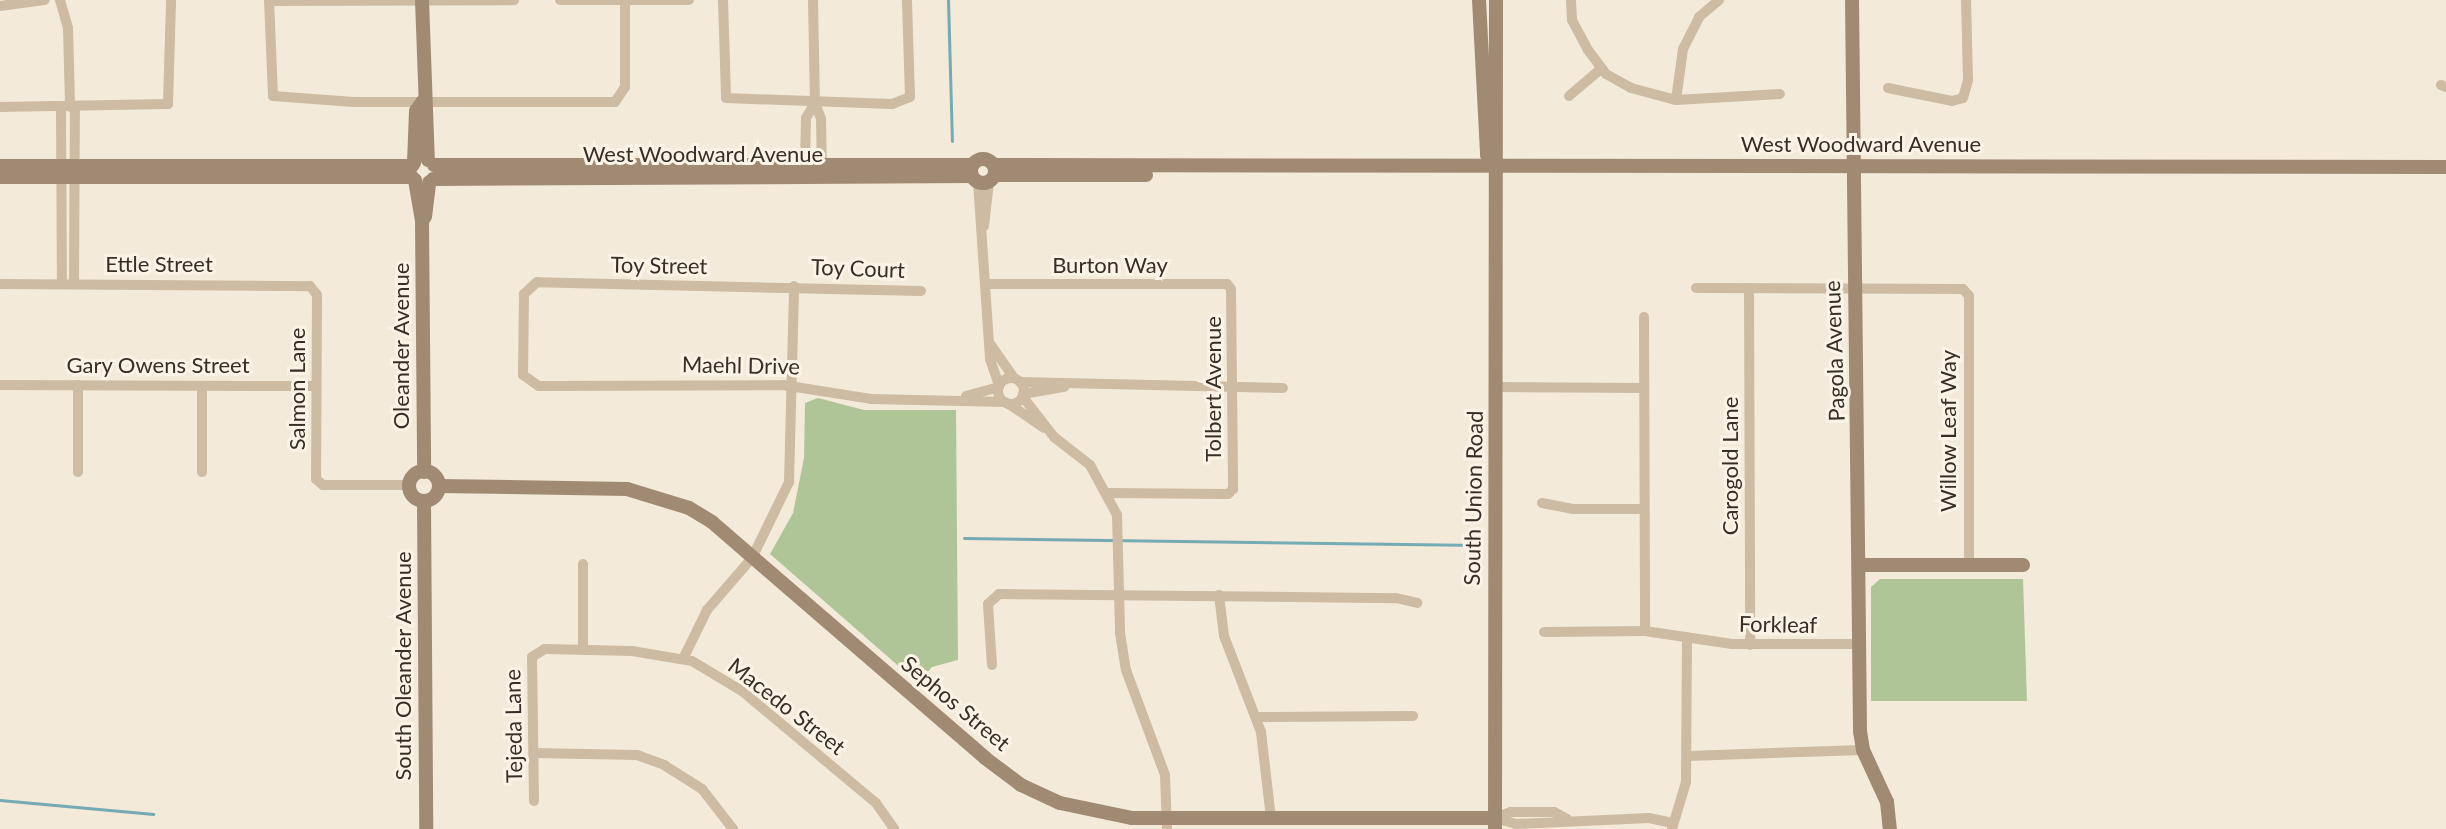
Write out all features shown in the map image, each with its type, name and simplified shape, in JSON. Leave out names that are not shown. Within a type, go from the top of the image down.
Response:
[{"type":"street","points":[[0,6],[45,0]]},
{"type":"street","points":[[60,0],[68,28],[69,107],[76,171],[74,254],[68,283]]},
{"type":"street","points":[[0,107],[168,104],[171,0]]},
{"type":"street","points":[[514,0],[269,0],[273,96],[293,100],[615,102],[625,87],[625,0]]},
{"type":"street","name":"Oleander Avenue","points":[[422,0],[423,101],[416,111],[422,171],[424,472]]},
{"type":"street","points":[[560,0],[689,0]]},
{"type":"street","points":[[723,0],[726,98],[892,104],[910,97],[907,0]]},
{"type":"street","points":[[813,0],[815,103],[821,119],[822,171]]},
{"type":"street","name":"South Union Road","points":[[1479,0],[1487,155],[1495,167]]},
{"type":"street","name":"South Union Road","points":[[1495,824],[1496,0]]},
{"type":"street","points":[[1571,0],[1572,20],[1602,68],[1631,88],[1676,100],[1780,94]]},
{"type":"street","name":"Pagola Avenue","points":[[1852,0],[1853,287],[1858,341],[1859,644],[1863,750]]},
{"type":"street","points":[[1888,88],[1952,101],[1963,98],[1968,80],[1966,0]]},
{"type":"street","points":[[1676,100],[1683,49],[1699,17],[1713,2]]},
{"type":"street","points":[[1569,96],[1602,68]]},
{"type":"street","points":[[805,171],[806,118],[815,103]]},
{"type":"street","points":[[68,283],[60,252],[60,171],[69,107]]},
{"type":"street","name":"West Woodward Avenue","points":[[0,166],[60,171],[822,171],[983,174],[1495,167],[2446,167]]},
{"type":"street","name":"West Woodward Avenue","points":[[0,177],[60,171]]},
{"type":"street","points":[[983,174],[991,345],[999,386],[1007,403],[1046,429],[1090,465],[1108,493],[1122,544],[1118,594],[1126,670],[1165,775],[1167,823]]},
{"type":"street","points":[[60,252],[74,254]]},
{"type":"street","name":"Toy Street","points":[[529,382],[523,370],[526,289],[537,282],[794,286]]},
{"type":"street","name":"Ettle Street","points":[[0,284],[298,283],[315,289]]},
{"type":"street","name":"Burton Way","points":[[988,284],[1227,284],[1231,289]]},
{"type":"street","points":[[683,659],[707,610],[752,558],[789,482],[794,286]]},
{"type":"street","name":"Toy Court","points":[[794,286],[921,291]]},
{"type":"street","points":[[1696,288],[1853,287]]},
{"type":"street","name":"Willow Leaf Way","points":[[1853,287],[1953,288],[1969,296],[1969,565]]},
{"type":"street","name":"Carogold Lane","points":[[1749,288],[1750,645]]},
{"type":"street","name":"Salmon Lane","points":[[315,289],[316,479],[323,485],[410,485]]},
{"type":"street","name":"Tolbert Avenue","points":[[1108,493],[1228,494],[1233,489],[1235,388],[1231,289]]},
{"type":"street","points":[[1644,317],[1645,631]]},
{"type":"street","points":[[991,345],[1017,380],[1023,395],[1046,429]]},
{"type":"street","points":[[1017,380],[1066,387],[1283,388]]},
{"type":"street","name":"Maehl Drive","points":[[952,400],[1017,380]]},
{"type":"street","name":"Maehl Drive","points":[[529,382],[792,386],[871,399],[1007,403]]},
{"type":"street","name":"Gary Owens Street","points":[[0,385],[316,386]]},
{"type":"street","points":[[78,385],[78,472]]},
{"type":"street","points":[[202,386],[202,472]]},
{"type":"street","points":[[1007,403],[1023,395],[1066,387]]},
{"type":"street","points":[[1496,387],[1644,388]]},
{"type":"street","points":[[1033,409],[1044,393]]},
{"type":"street","points":[[424,472],[434,475],[439,486],[435,497],[424,502],[412,495],[410,485],[424,472]]},
{"type":"street","name":"Sephos Street","points":[[439,486],[607,487],[649,493],[712,522],[1021,785],[1093,812],[1167,823],[1271,818],[1495,824]]},
{"type":"street","name":"South Oleander Avenue","points":[[424,502],[426,829]]},
{"type":"street","points":[[1542,503],[1572,509],[1644,509]]},
{"type":"street","points":[[583,564],[583,648]]},
{"type":"street","points":[[1860,565],[2023,565]]},
{"type":"street","points":[[992,665],[988,604],[999,594],[1396,598],[1417,603]]},
{"type":"street","points":[[1219,595],[1224,636],[1256,717],[1267,762],[1271,818]]},
{"type":"street","name":"Forkleaf","points":[[1544,632],[1645,631],[1750,645],[1859,644]]},
{"type":"street","points":[[1495,824],[1672,826],[1682,803],[1688,756],[1692,637]]},
{"type":"street","name":"Macedo Street","points":[[537,652],[583,648],[683,659],[742,691],[876,803],[894,829]]},
{"type":"street","name":"Tejeda Lane","points":[[534,801],[530,666],[537,652]]},
{"type":"street","points":[[1256,717],[1413,716]]},
{"type":"street","points":[[1688,756],[1863,750],[1882,787],[1890,829]]},
{"type":"street","points":[[534,753],[637,755],[664,765],[702,789],[733,829]]},
{"type":"green space","points":[[818,398],[864,410],[956,410],[958,660],[932,667],[918,683],[770,554],[793,513],[804,458],[805,403]]},
{"type":"green space","points":[[1880,579],[2023,579],[2027,701],[1871,701],[1871,587]]},
{"type":"waterway","points":[[948,0],[952,141]]},
{"type":"waterway","points":[[964,538],[1480,545]]},
{"type":"waterway","points":[[0,800],[153,814]]}]
